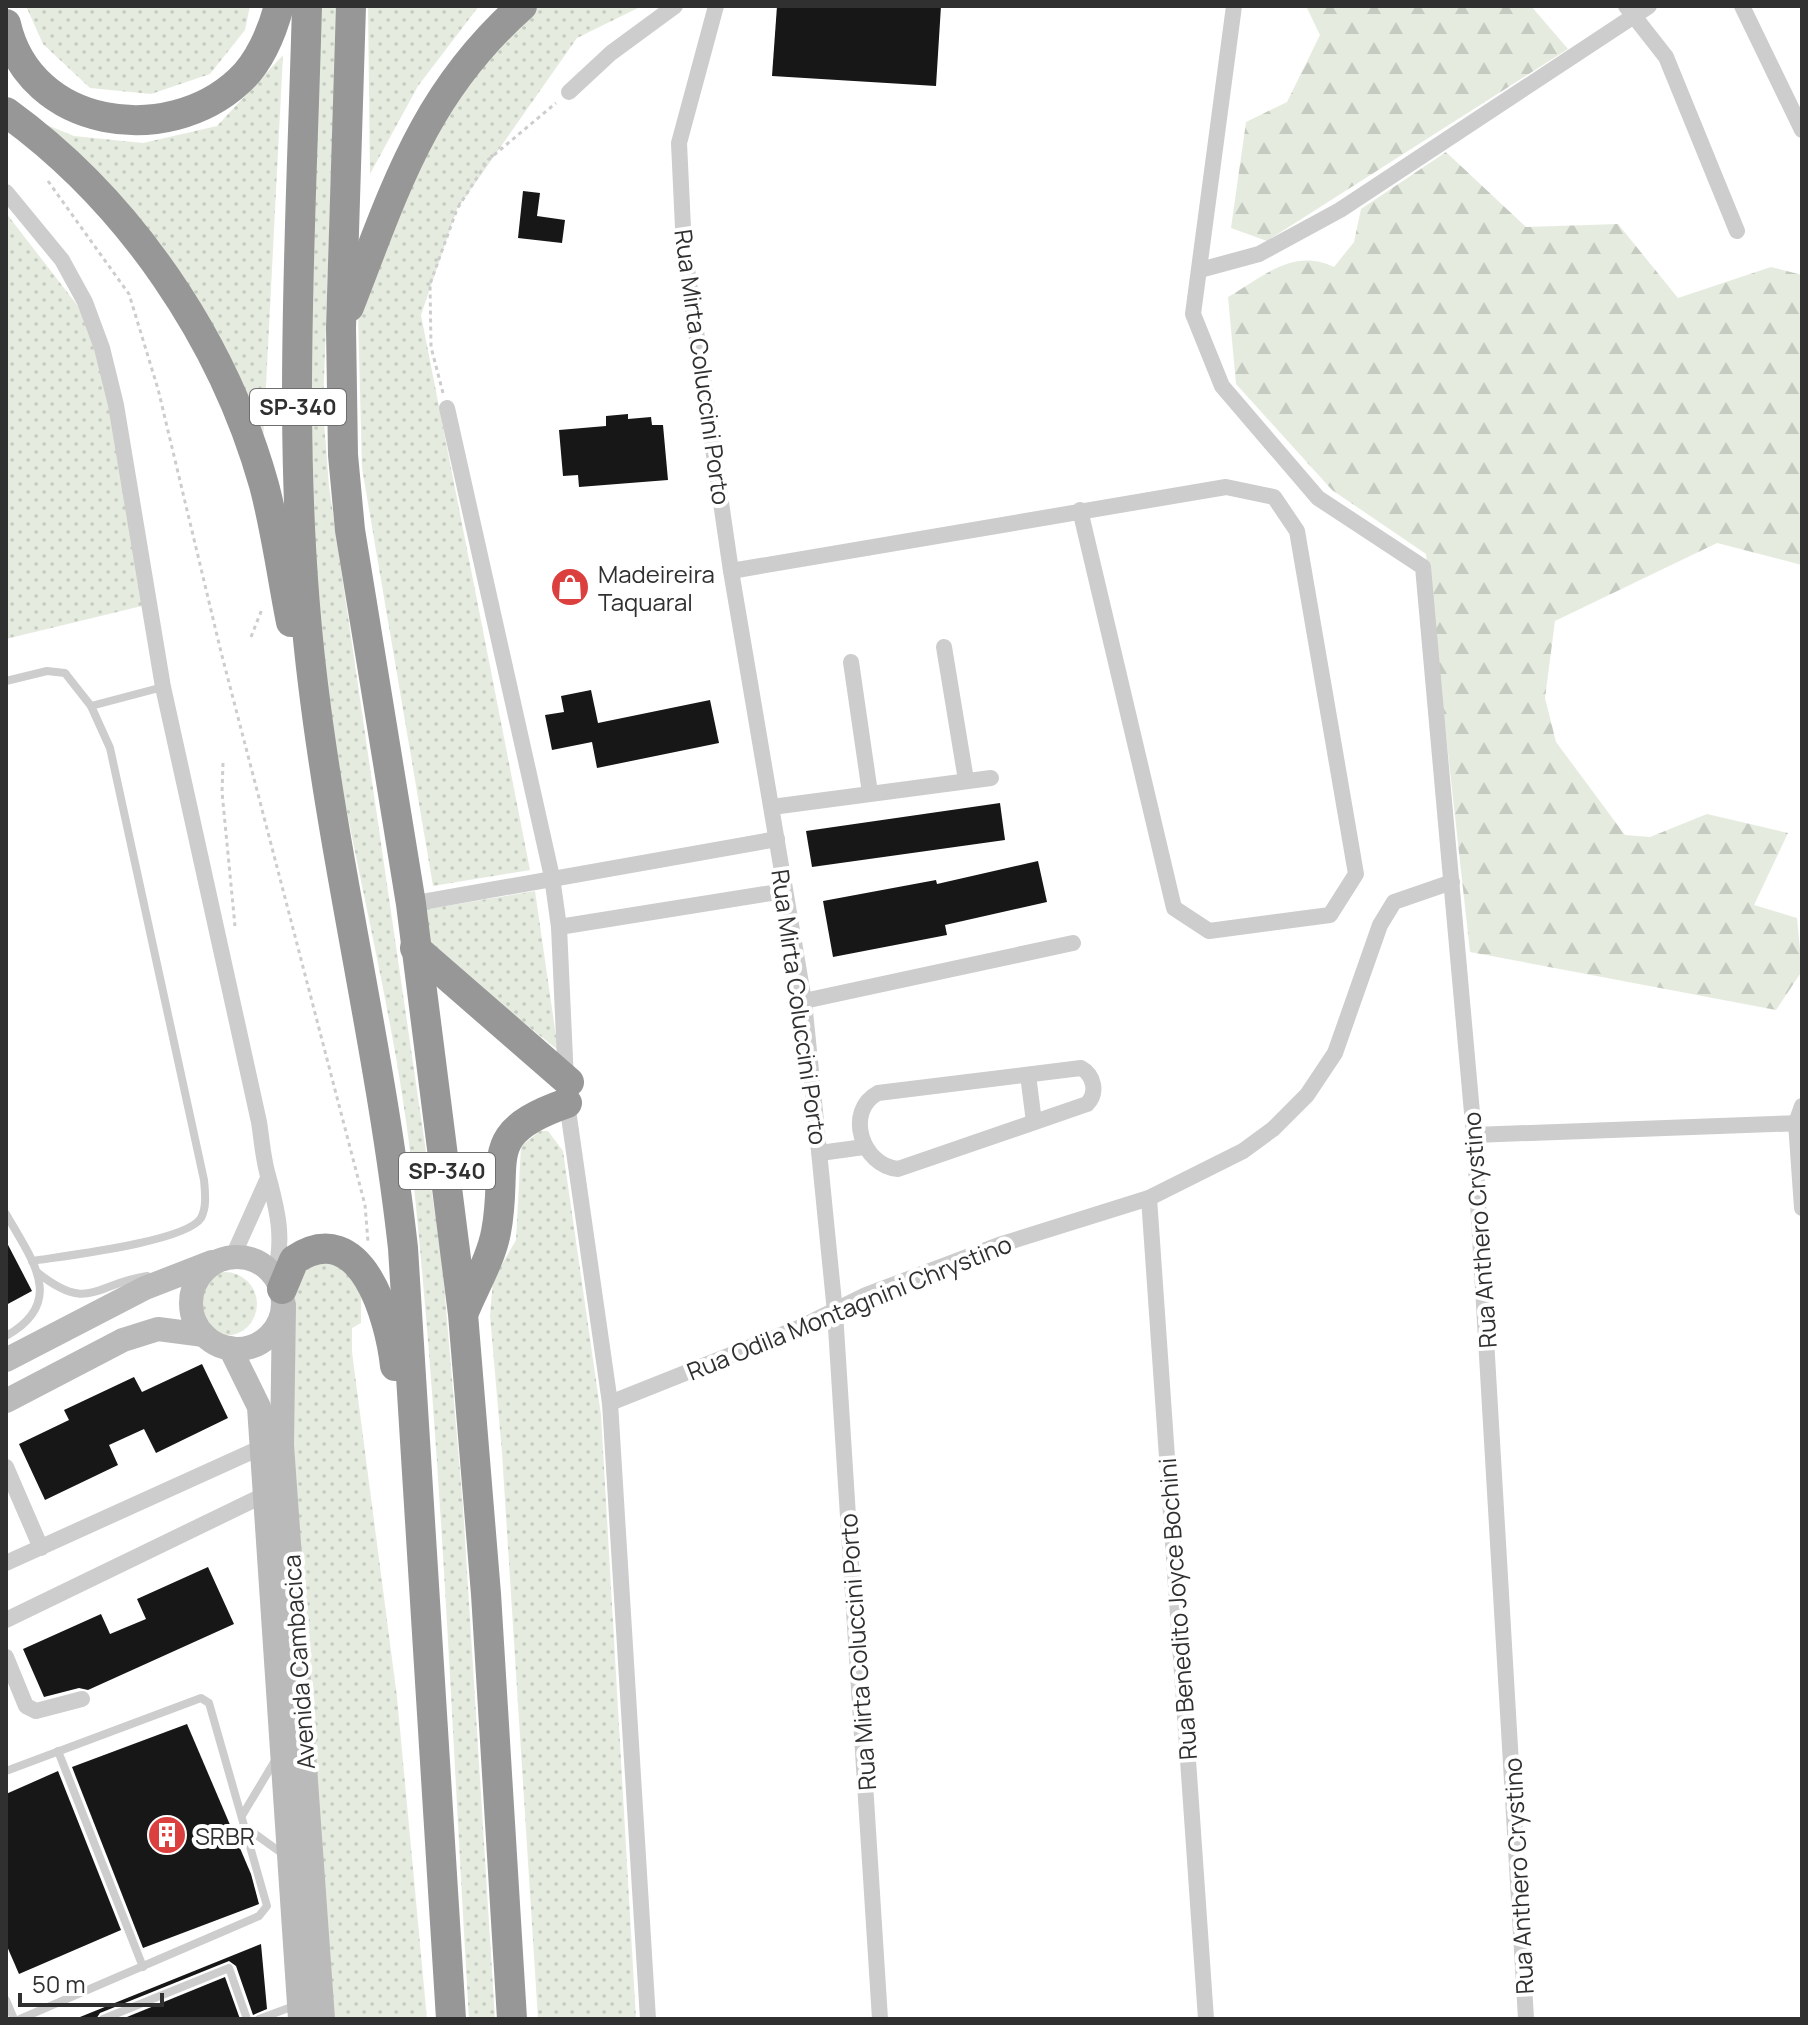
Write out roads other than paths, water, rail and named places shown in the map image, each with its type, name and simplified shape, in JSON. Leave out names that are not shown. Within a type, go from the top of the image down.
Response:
[{"type":"highway","points":[[6,24],[21,59],[44,86],[65,104],[99,118],[133,122],[187,113],[240,80],[261,51],[279,6]]},
{"type":"highway","name":"SP-340","points":[[307,6],[297,366],[300,511],[313,683],[393,1152],[403,1248],[451,2018]]},
{"type":"highway","name":"SP-340","points":[[351,6],[341,328],[343,455],[350,530],[411,904],[448,1171],[486,1594],[512,2019]]},
{"type":"highway","points":[[341,328],[425,121],[463,68],[522,6]]},
{"type":"highway","points":[[6,112],[35,133],[75,171],[145,249],[185,307],[235,404],[265,488],[316,748],[332,805]]},
{"type":"highway","points":[[415,948],[568,1092],[512,1133],[501,1155],[496,1234],[463,1314]]},
{"type":"highway","points":[[280,1290],[294,1260],[319,1249],[341,1253],[358,1263],[371,1278],[394,1354],[433,1730]]},
{"type":"street","points":[[569,92],[611,53],[675,6]]},
{"type":"street","name":"Rua Mirta Coluccini Porto","points":[[716,6],[679,143],[684,249],[731,571],[804,1001],[835,1312],[880,2019]]},
{"type":"street","points":[[1234,6],[1200,270],[1259,254],[1340,210],[1630,11],[1649,6]]},
{"type":"street","points":[[1742,6],[1802,130]]},
{"type":"street","points":[[1630,11],[1666,57],[1737,231]]},
{"type":"street","points":[[6,192],[62,260],[85,302],[102,348],[116,405],[163,687],[259,1122],[268,1178],[280,1221],[281,1252],[280,1320],[271,1334],[259,1343],[230,1348],[204,1335],[158,1329],[123,1340],[6,1401]]},
{"type":"street","name":"Rua Anthero Crystino","points":[[1200,270],[1193,314],[1222,386],[1318,498],[1423,567],[1474,1135],[1526,2019]]},
{"type":"street","points":[[447,408],[552,877],[559,927],[568,1092],[610,1403],[648,2019]]},
{"type":"street","points":[[731,571],[1080,510],[1226,487],[1274,497],[1297,531],[1356,874],[1330,915],[1209,931],[1174,908],[1080,510]]},
{"type":"street","points":[[944,647],[966,780]]},
{"type":"street","points":[[851,662],[870,793]]},
{"type":"street","points":[[772,807],[991,778]]},
{"type":"street","points":[[411,904],[777,839]]},
{"type":"street","name":"Rua Odila Montagnini Chrystino","points":[[610,1403],[835,1312],[866,1295],[999,1245],[1149,1198],[1243,1151],[1273,1129],[1307,1095],[1335,1053],[1386,912],[1394,902],[1408,894],[1452,882]]},
{"type":"street","points":[[559,927],[784,891]]},
{"type":"street","points":[[804,1001],[1073,943]]},
{"type":"street","points":[[1081,1068],[1092,1079],[1093,1093],[1087,1104],[1034,1122],[898,1169],[878,1164],[864,1147],[861,1112],[869,1097],[878,1093],[1081,1068]]},
{"type":"street","points":[[1028,1075],[1034,1122]]},
{"type":"street","points":[[1802,1106],[1799,1123],[1802,1208]]},
{"type":"street","points":[[1474,1135],[1799,1123]]},
{"type":"street","points":[[820,1153],[864,1147]]},
{"type":"street","points":[[204,1335],[191,1309],[191,1294],[205,1269],[225,1258],[268,1178]]},
{"type":"street","name":"Rua Benedito Joyce Bochini","points":[[1149,1198],[1206,2019]]},
{"type":"street","points":[[6,1360],[183,1271],[225,1258],[249,1257],[280,1290]]},
{"type":"street","name":"Avenida Cambacica","points":[[280,1290],[282,1445],[311,2009]]},
{"type":"street","name":"Avenida Cambacica","points":[[230,1348],[259,1407],[291,1860],[311,2009]]},
{"type":"street","points":[[6,1563],[262,1447]]},
{"type":"street","points":[[6,1467],[41,1548]]},
{"type":"street","points":[[6,1620],[264,1495]]},
{"type":"street","points":[[6,1657],[26,1706],[36,1711],[82,1699]]},
{"type":"lane","points":[[6,681],[58,671],[76,683],[91,706],[110,748],[205,1201],[201,1218],[189,1229],[112,1250],[32,1261]]},
{"type":"lane","points":[[91,706],[163,687]]},
{"type":"lane","points":[[6,1214],[38,1273],[68,1295],[83,1295],[135,1278],[183,1271]]},
{"type":"lane","points":[[6,1336],[27,1324],[37,1311],[38,1273]]},
{"type":"lane","points":[[6,1771],[201,1698],[209,1703],[267,1906],[259,1916],[20,2019]]},
{"type":"lane","points":[[243,1814],[282,1748]]},
{"type":"lane","points":[[58,1751],[143,1967]]},
{"type":"lane","points":[[247,1829],[291,1860]]},
{"type":"lane","points":[[103,2019],[229,1968],[247,2019]]},
{"type":"lane","points":[[6,2000],[14,2019]]},
{"type":"lane","points":[[259,2019],[311,2009]]},
{"type":"place","name":"Madeireira Taquaral","points":[[570,587]]},
{"type":"place","name":"SRBR","points":[[167,1835]]}]
